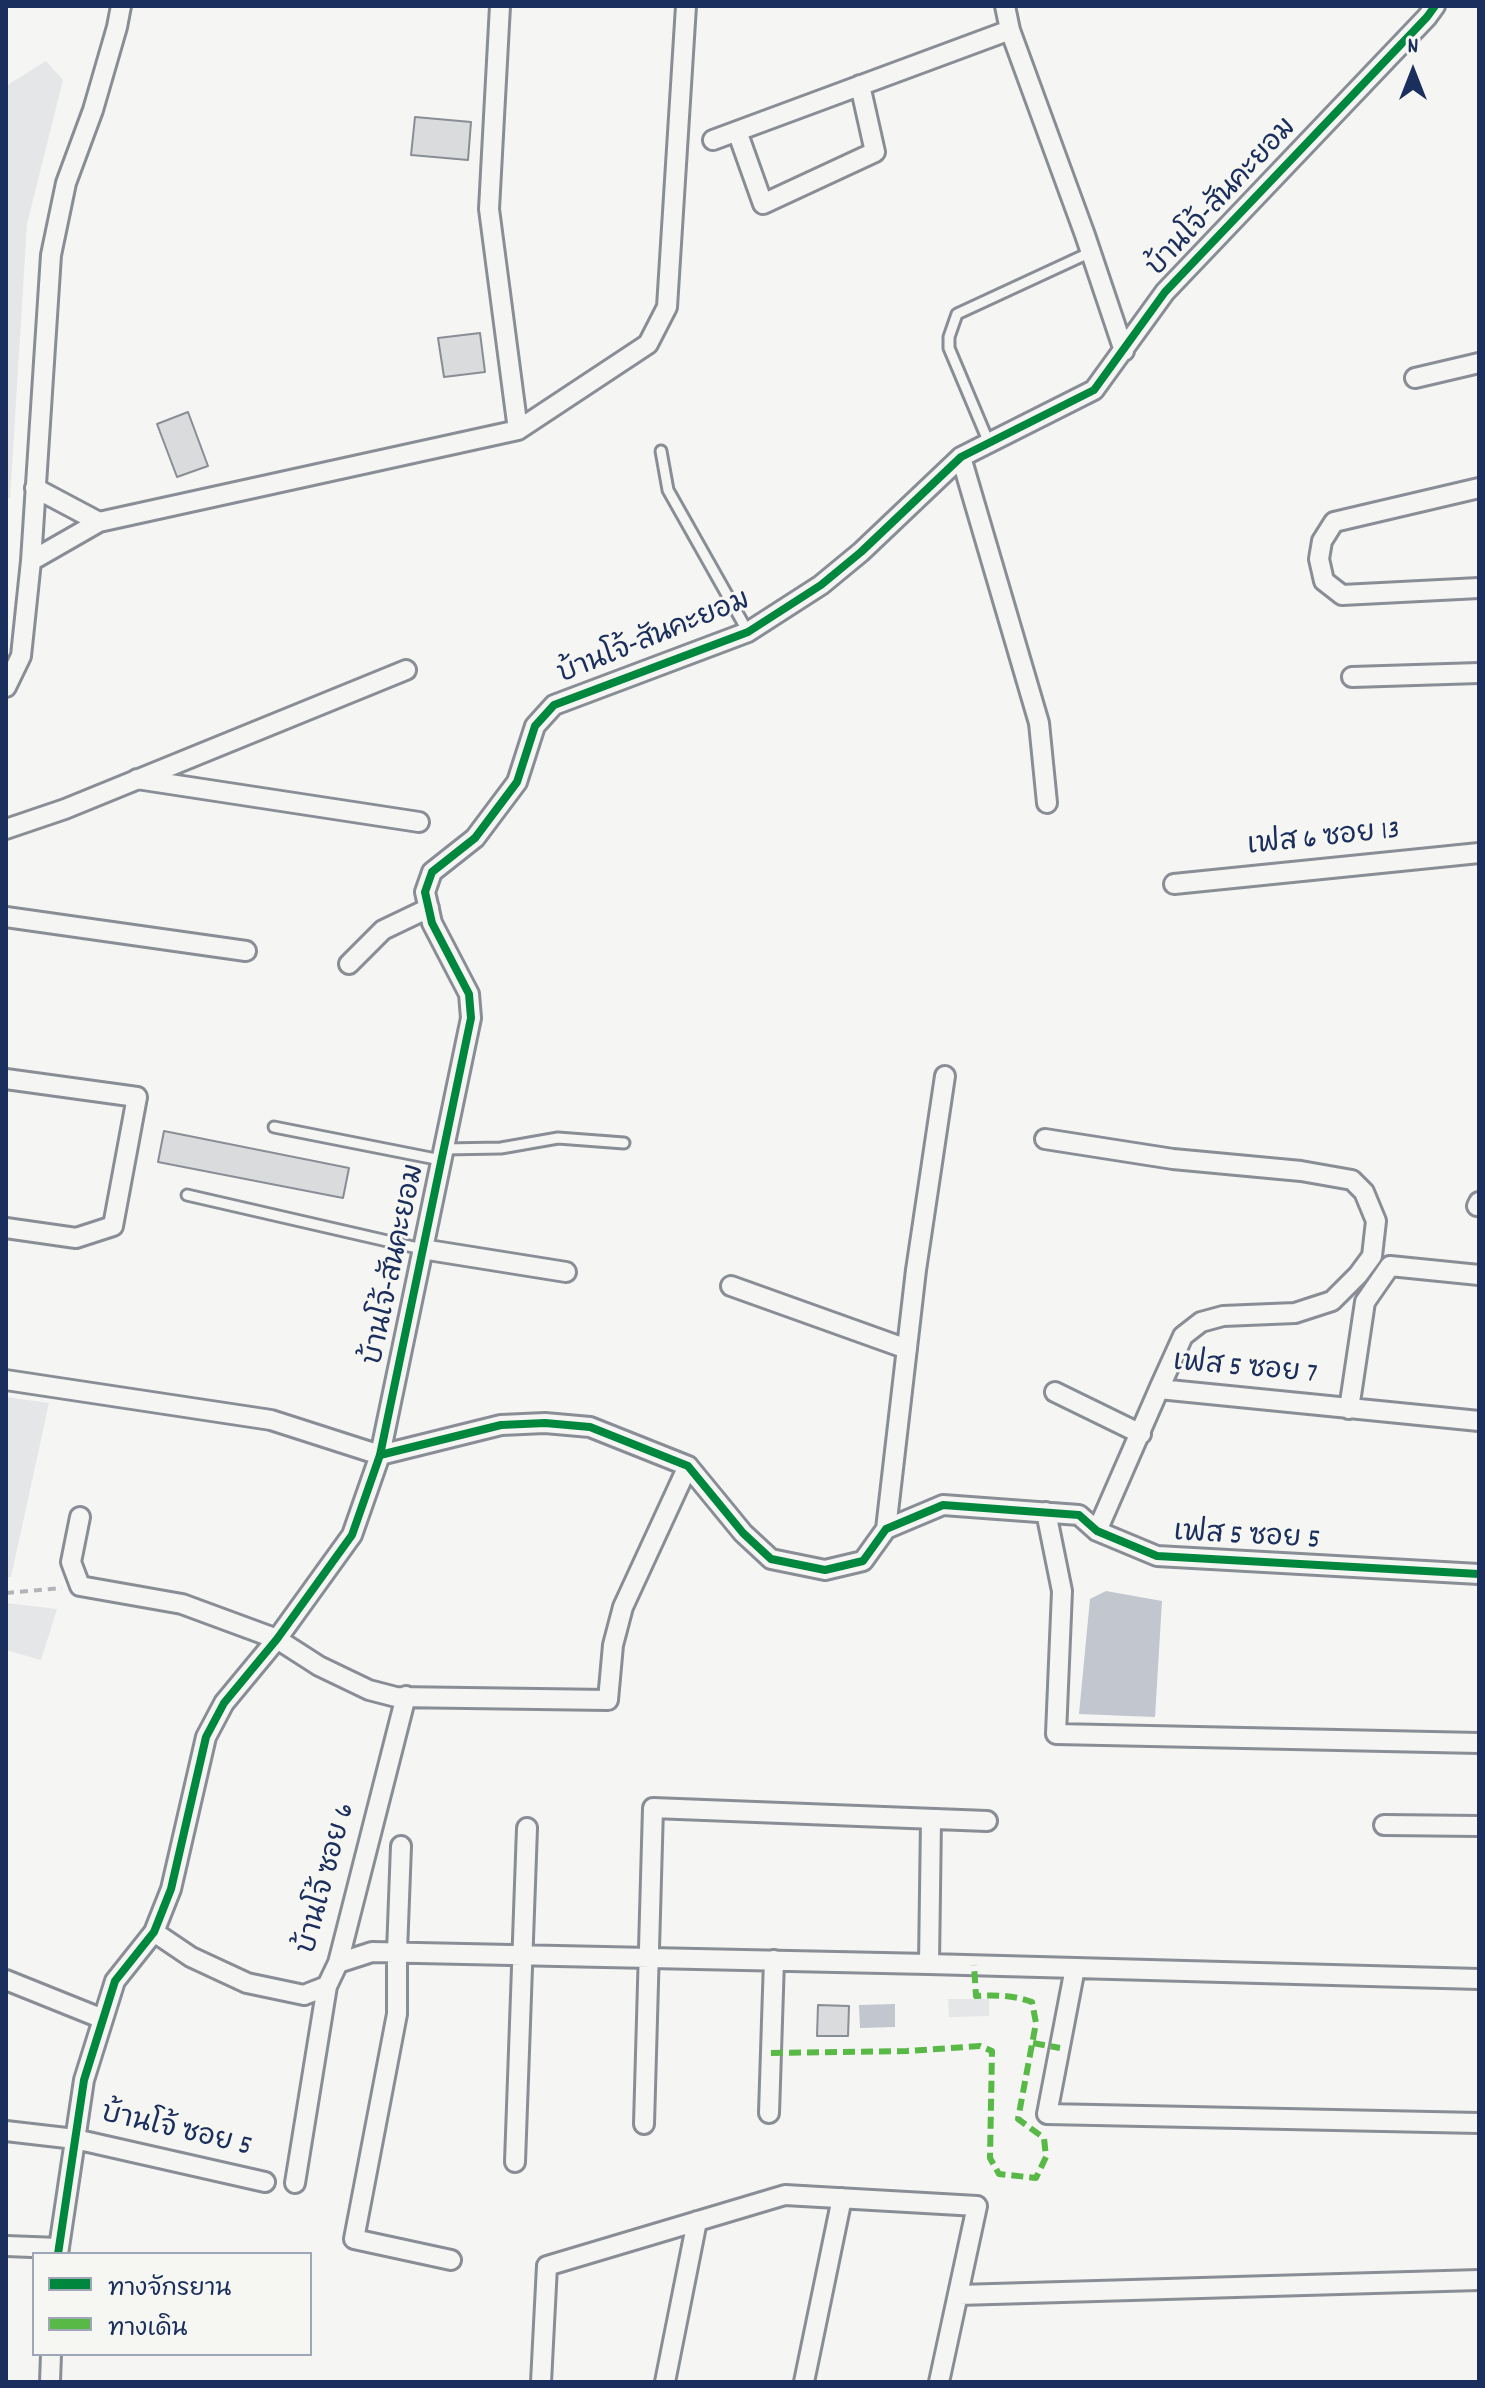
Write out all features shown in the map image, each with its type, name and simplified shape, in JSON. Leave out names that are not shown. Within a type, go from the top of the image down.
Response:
[{"type":"street","points":[[6,687],[21,656],[31,561],[51,255],[66,183],[93,110],[121,6]]},
{"type":"street","points":[[500,6],[489,209],[518,430]]},
{"type":"street","points":[[31,561],[99,522],[518,430],[648,344],[667,307],[686,6]]},
{"type":"street","points":[[1005,6],[1010,30],[1124,351]]},
{"type":"street","name":"บ้านโจ้-สันคะยอม","points":[[58,2251],[84,2080],[115,1981],[154,1932],[171,1889],[206,1737],[224,1703],[277,1639],[352,1535],[380,1455],[471,1018],[469,994],[432,923],[425,892],[432,872],[475,838],[517,782],[535,726],[554,705],[748,632],[821,585],[861,552],[961,457],[1094,390],[1165,292],[1435,6]]},
{"type":"street","points":[[713,140],[1010,30]]},
{"type":"street","points":[[737,131],[763,204],[875,152],[860,85]]},
{"type":"street","points":[[1415,378],[1479,363]]},
{"type":"street","points":[[961,457],[1039,723],[1047,803]]},
{"type":"street","points":[[35,488],[99,522]]},
{"type":"street","points":[[1479,488],[1334,522],[1322,541],[1319,559],[1324,581],[1342,595],[1479,588]]},
{"type":"street","points":[[6,829],[65,809],[406,670]]},
{"type":"street","points":[[1352,677],[1479,673]]},
{"type":"street","points":[[136,779],[419,822]]},
{"type":"street","name":"เฟส 6 ซอย 13","points":[[1174,884],[1479,853]]},
{"type":"street","points":[[349,964],[383,930],[429,908]]},
{"type":"street","points":[[6,917],[246,951]]},
{"type":"street","points":[[6,1380],[271,1420],[380,1455],[501,1425],[545,1423],[590,1427],[688,1466],[743,1533],[771,1559],[825,1570],[863,1561],[886,1529],[916,1270],[945,1076]]},
{"type":"street","points":[[6,1079],[137,1097],[113,1226],[76,1238],[6,1228]]},
{"type":"street","points":[[1045,1139],[1173,1159],[1301,1171],[1352,1180],[1364,1192],[1376,1221],[1372,1256],[1332,1301],[1295,1313],[1223,1316],[1201,1322],[1183,1336],[1159,1389]]},
{"type":"street","points":[[422,1249],[566,1272]]},
{"type":"street","points":[[1349,1409],[1365,1302],[1390,1266],[1479,1275]]},
{"type":"street","points":[[731,1286],[907,1349]]},
{"type":"street","name":"เฟส 5 ซอย 7","points":[[1097,1531],[1159,1389],[1479,1421]]},
{"type":"street","points":[[1055,1392],[1141,1434]]},
{"type":"street","points":[[80,1517],[71,1562],[80,1586],[182,1604],[277,1639],[319,1666],[369,1690],[396,1697],[608,1700],[613,1645],[623,1607],[688,1466]]},
{"type":"street","name":"เฟส 5 ซอย 5","points":[[886,1529],[943,1505],[1046,1512],[1079,1515],[1097,1531],[1157,1556],[1479,1574]]},
{"type":"street","points":[[1046,1512],[1062,1591],[1056,1734],[1479,1743]]},
{"type":"street","name":"บ้านโจ้ ซอย 6","points":[[154,1932],[191,1957],[247,1983],[304,1995],[327,1986],[338,1963],[406,1696]]},
{"type":"street","points":[[644,2124],[653,1808],[987,1821]]},
{"type":"street","points":[[929,1964],[931,1819]]},
{"type":"street","points":[[1384,1825],[1479,1826]]},
{"type":"street","points":[[515,2162],[527,1828]]},
{"type":"street","points":[[401,1846],[397,2014],[354,2239],[451,2260]]},
{"type":"street","points":[[338,1963],[372,1952],[397,1952],[1479,1979]]},
{"type":"street","points":[[769,2113],[774,1960]]},
{"type":"street","points":[[1075,1968],[1047,2114],[1479,2123]]},
{"type":"street","points":[[6,1980],[103,2019]]},
{"type":"street","points":[[295,2183],[327,1986]]},
{"type":"street","name":"บ้านโจ้ ซอย 5","points":[[6,2131],[75,2139],[265,2182]]},
{"type":"street","points":[[541,2382],[547,2266],[785,2195],[977,2206],[939,2382]]},
{"type":"street","points":[[804,2382],[842,2198]]},
{"type":"street","points":[[665,2382],[697,2221]]},
{"type":"street","points":[[6,2246],[58,2251]]},
{"type":"street","points":[[958,2295],[1479,2280]]},
{"type":"street","points":[[50,2382],[51,2356]]},
{"type":"lane","points":[[989,443],[949,348],[949,337],[957,314],[1091,252]]},
{"type":"lane","points":[[661,451],[668,490],[748,632]]},
{"type":"lane","points":[[274,1127],[443,1154],[558,1138],[624,1143]]},
{"type":"lane","points":[[187,1195],[422,1249]]},
{"type":"path","points":[[6,1593],[80,1586]]},
{"type":"shaded area","points":[[46,61],[63,80],[27,224],[10,498],[6,498],[6,86]]},
{"type":"shaded area","points":[[6,1397],[49,1403],[11,1577],[6,1577]]},
{"type":"shaded area","points":[[1106,1591],[1162,1601],[1155,1717],[1079,1714],[1090,1599]]},
{"type":"shaded area","points":[[6,1603],[57,1609],[41,1660],[6,1650]]},
{"type":"shaded area","points":[[948,1999],[989,1999],[989,2016],[949,2017]]},
{"type":"shaded area","points":[[895,2004],[895,2027],[860,2028],[859,2005]]},
{"type":"building","points":[[415,117],[471,122],[468,160],[411,155]]},
{"type":"building","points":[[480,333],[485,372],[444,377],[438,338]]},
{"type":"building","points":[[188,412],[208,466],[177,477],[157,424]]},
{"type":"building","points":[[164,1131],[349,1168],[343,1198],[158,1162]]},
{"type":"building","points":[[818,2005],[849,2006],[848,2036],[817,2036]]},
{"type":"marked path","points":[[771,2053],[907,2051],[980,2046],[992,2051],[990,2158],[999,2174],[1036,2178],[1046,2157],[1044,2138],[1018,2119],[1036,2023],[1032,2002],[1004,1996],[976,1996],[974,1965]]},
{"type":"marked path","points":[[1033,2043],[1060,2048]]},
{"type":"cycle path","points":[[58,2252],[84,2080],[115,1981],[154,1932],[171,1889],[206,1737],[224,1703],[277,1639],[352,1535],[380,1455],[471,1018],[469,994],[432,923],[425,892],[432,872],[475,838],[517,782],[535,726],[554,705],[748,632],[821,585],[861,552],[961,457],[1094,390],[1165,292],[1435,6]]},
{"type":"cycle path","points":[[380,1455],[501,1425],[545,1423],[590,1427],[688,1466],[743,1533],[771,1559],[825,1570],[863,1561],[886,1529],[943,1505],[1079,1515],[1097,1531],[1157,1556],[1479,1574]]}]
